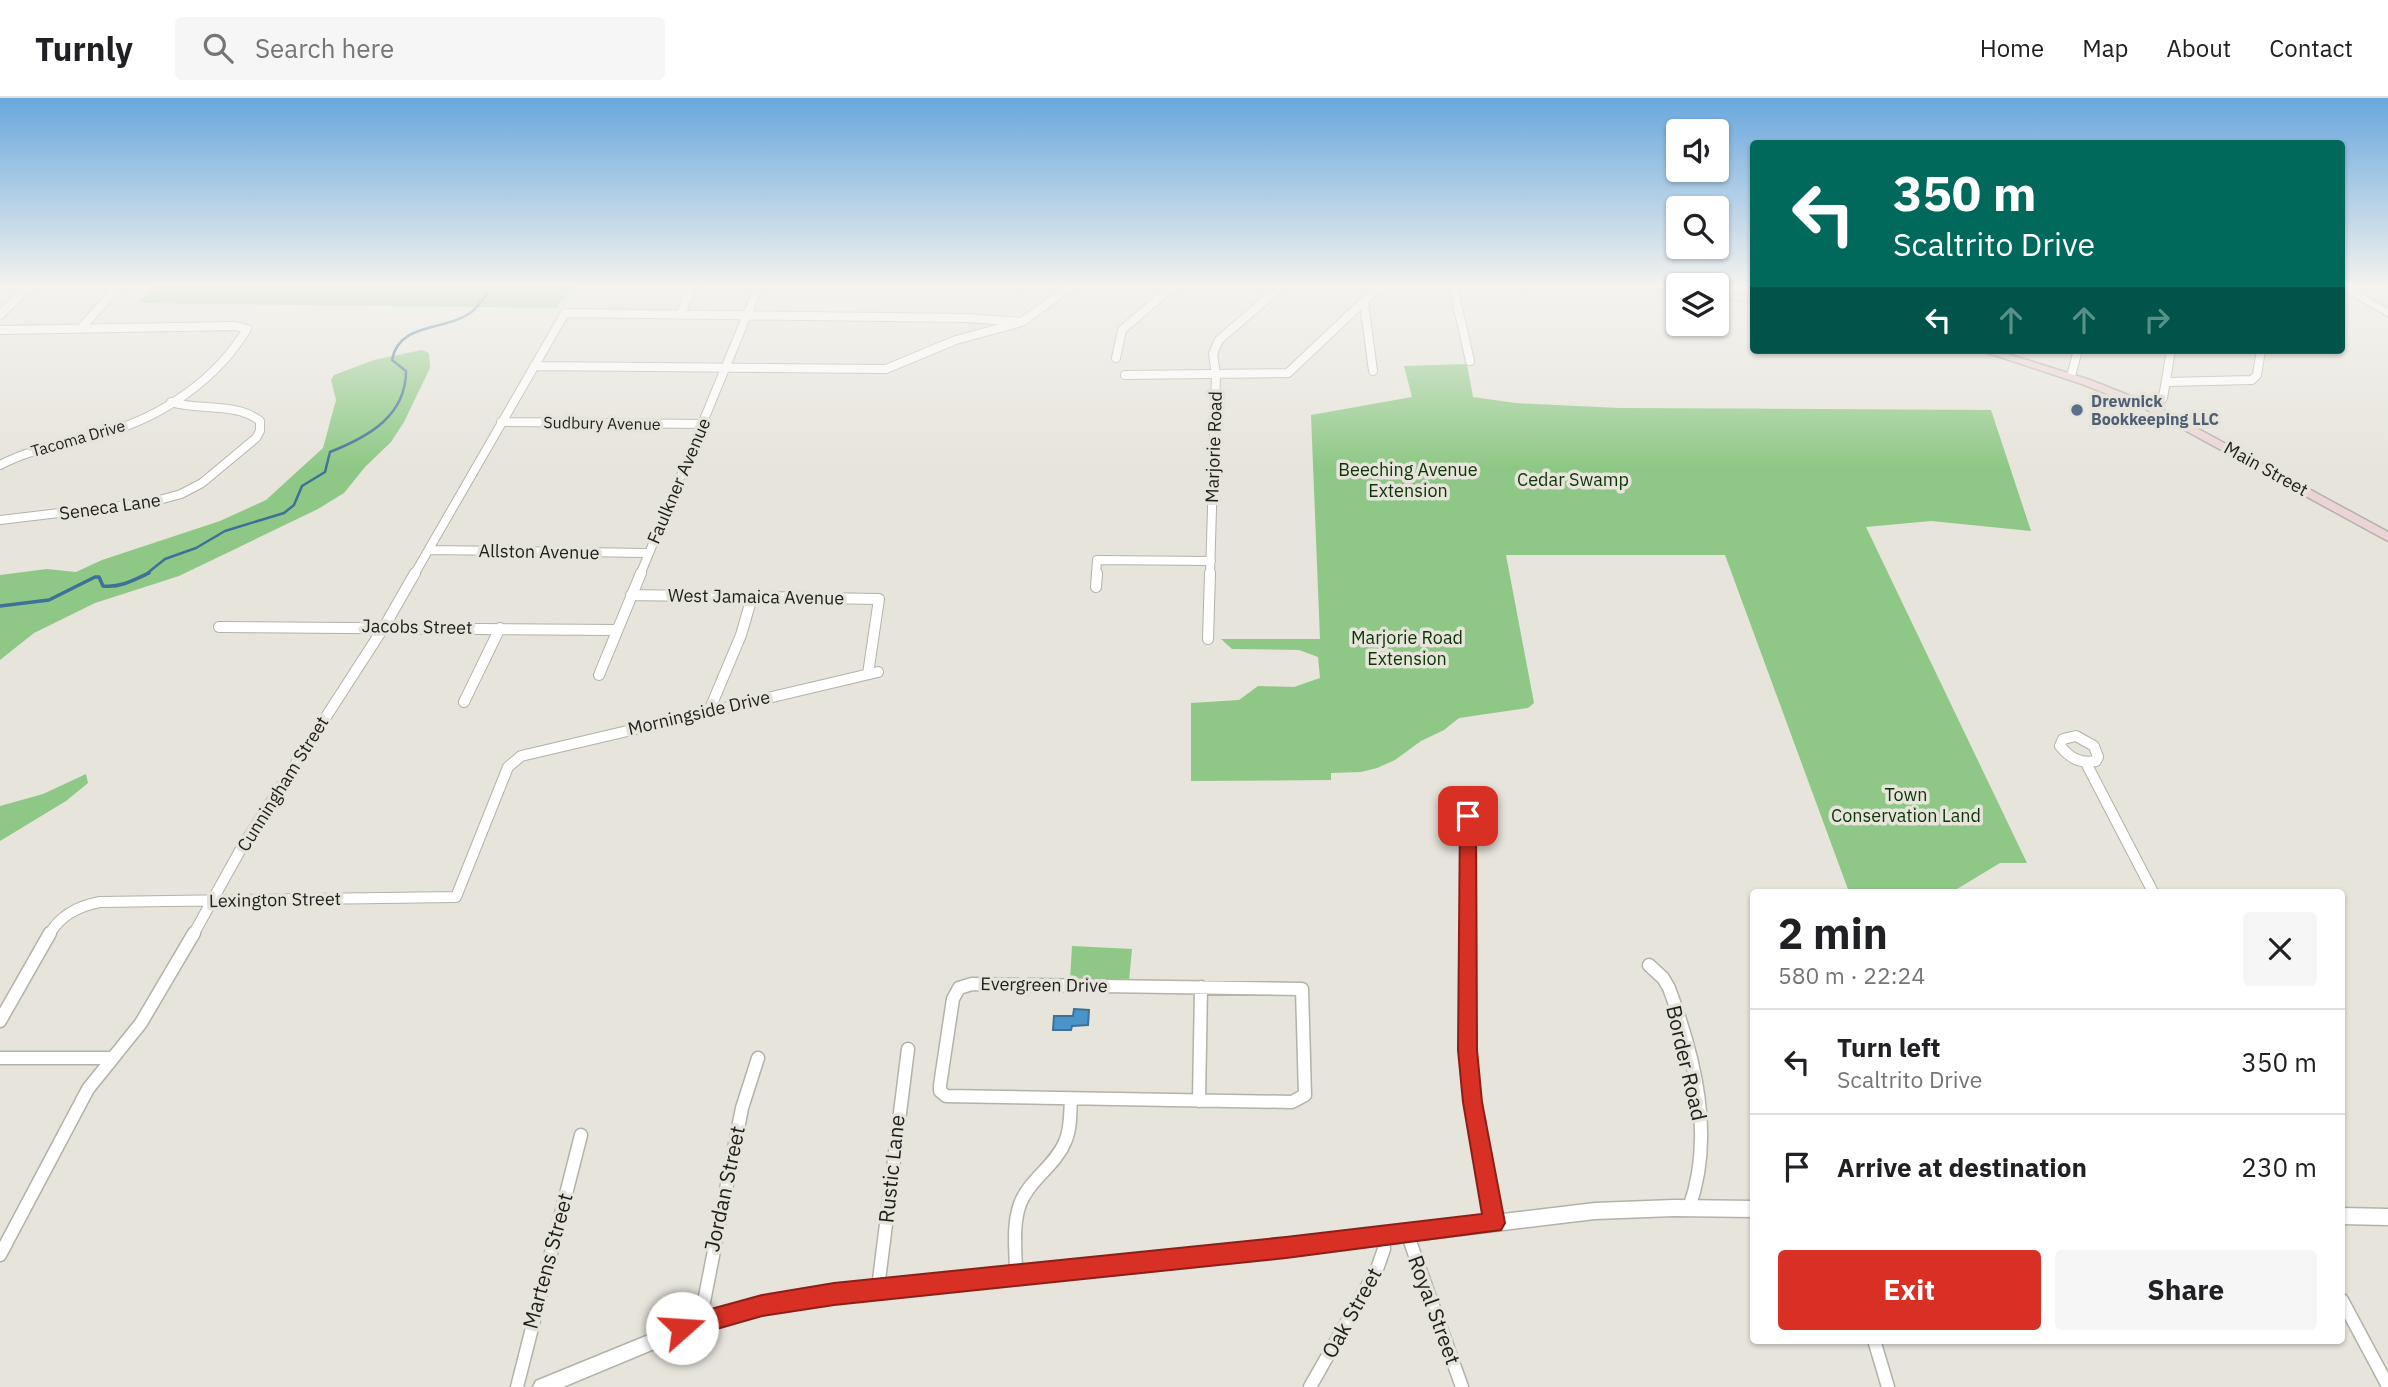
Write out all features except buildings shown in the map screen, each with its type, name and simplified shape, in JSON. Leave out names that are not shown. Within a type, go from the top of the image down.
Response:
[{"type":"main road","name":"Main Street","points":[[1997,354],[2071,376],[2152,408],[2388,537]]},
{"type":"street","name":"Tacoma Drive","points":[[0,465],[25,453],[121,428],[171,402],[207,379],[235,346]]},
{"type":"street","name":"Cunningham Street","points":[[0,1255],[88,1089],[164,988],[278,788],[384,627],[546,346]]},
{"type":"street","name":"Faulkner Avenue","points":[[599,676],[734,346]]},
{"type":"street","points":[[534,366],[881,370],[942,346]]},
{"type":"street","points":[[1116,358],[1119,346]]},
{"type":"street","name":"Marjorie Road","points":[[1208,639],[1216,375],[1213,350],[1215,346]]},
{"type":"street","points":[[1125,375],[1288,373],[1317,346]]},
{"type":"street","points":[[1370,346],[1373,371]]},
{"type":"street","points":[[1467,346],[1470,361]]},
{"type":"street","points":[[2071,376],[2077,354]]},
{"type":"street","points":[[2152,408],[2163,398],[2170,354]]},
{"type":"street","points":[[2167,382],[2252,380],[2257,375],[2260,354]]},
{"type":"street","name":"Seneca Lane","points":[[0,520],[152,502],[176,496],[202,483],[251,442],[260,431],[260,421],[250,413],[191,409],[171,402]]},
{"type":"street","name":"Sudbury Avenue","points":[[501,422],[703,424]]},
{"type":"street","name":"Allston Avenue","points":[[429,550],[648,554]]},
{"type":"street","points":[[1096,587],[1097,560],[1210,561]]},
{"type":"street","name":"West Jamaica Avenue","points":[[631,595],[881,600],[873,673]]},
{"type":"street","points":[[709,711],[735,650],[752,597]]},
{"type":"street","name":"Jacobs Street","points":[[219,626],[616,630]]},
{"type":"street","points":[[464,702],[500,628]]},
{"type":"street","name":"Morningside Drive","points":[[521,756],[873,673]]},
{"type":"street","name":"Lexington Street","points":[[0,1021],[62,916],[100,902],[456,897],[508,766],[521,756]]},
{"type":"street","points":[[2086,763],[2150,889]]},
{"type":"street","points":[[1468,816],[1468,1050],[1474,1114],[1494,1223]]},
{"type":"street","name":"Border Road","points":[[1649,965],[1665,980],[1685,1039],[1696,1088],[1703,1149],[1699,1187],[1689,1208]]},
{"type":"street","name":"Evergreen Drive","points":[[972,984],[1302,989],[1303,1099],[1292,1102],[1071,1099],[952,1097],[942,1094],[940,1085],[953,999],[959,988],[972,984]]},
{"type":"street","points":[[1199,1101],[1201,987]]},
{"type":"street","name":"Rustic Lane","points":[[878,1288],[898,1147],[899,1106],[908,1049]]},
{"type":"street","points":[[0,1058],[113,1058]]},
{"type":"street","name":"Jordan Street","points":[[700,1322],[742,1108],[758,1058]]},
{"type":"street","points":[[1016,1275],[1016,1232],[1021,1204],[1027,1191],[1064,1145],[1071,1099]]},
{"type":"street","name":"Martens Street","points":[[517,1387],[581,1135]]},
{"type":"street","points":[[542,1387],[700,1322],[762,1306],[878,1288],[1642,1208],[1750,1209]]},
{"type":"street","points":[[2345,1216],[2388,1217]]},
{"type":"street","name":"Royal Street","points":[[1407,1233],[1462,1387]]},
{"type":"street","name":"Oak Street","points":[[1310,1387],[1377,1269],[1383,1253],[1383,1236]]},
{"type":"street","points":[[2345,1306],[2388,1386]]},
{"type":"street","points":[[1875,1344],[1888,1387]]},
{"type":"green space","points":[[422,350],[429,353],[430,368],[404,422],[391,442],[365,467],[344,493],[318,509],[179,576],[95,603],[34,633],[0,660],[0,575],[47,569],[76,572],[102,560],[220,521],[266,500],[323,448],[336,400],[331,380],[334,375],[374,360]]},
{"type":"green space","points":[[1467,364],[1473,397],[1515,403],[1620,408],[1991,410],[2031,531],[1931,521],[1866,527],[2027,863],[2000,863],[1957,889],[1848,889],[1725,555],[1506,555],[1534,703],[1528,708],[1459,718],[1395,760],[1361,772],[1331,773],[1331,780],[1191,781],[1191,703],[1239,700],[1258,686],[1294,687],[1320,678],[1318,657],[1299,650],[1232,649],[1221,639],[1320,639],[1311,415],[1412,397],[1404,366]]},
{"type":"green space","points":[[86,774],[88,783],[66,801],[0,841],[0,806],[43,794]]},
{"type":"green space","points":[[1072,946],[1132,949],[1129,981],[1070,981]]},
{"type":"water","points":[[1074,1009],[1089,1010],[1088,1025],[1072,1026],[1071,1030],[1053,1030],[1054,1016],[1073,1016]]},
{"type":"waterway","points":[[146,575],[165,559],[196,548],[225,531],[284,513],[294,505],[302,486],[325,472],[330,452],[371,432],[392,412],[404,387],[406,371],[392,360],[398,346]]},
{"type":"waterway","points":[[0,606],[49,600],[95,577],[99,577],[103,586],[115,586],[146,575]]},
{"type":"place","name":"Drewnick Bookkeeping LLC","points":[[2077,410]]},
{"type":"route","points":[[682,1328],[713,1317],[762,1306],[878,1288],[1286,1248],[1494,1223],[1472,1102],[1468,1050],[1468,816]]},
{"type":"park label","name":"Beeching Avenue Extension","points":[[1408,480]]},
{"type":"park label","name":"Cedar Swamp","points":[[1573,480]]},
{"type":"park label","name":"Marjorie Road Extension","points":[[1407,648]]},
{"type":"park label","name":"Town Conservation Land","points":[[1906,805]]}]
